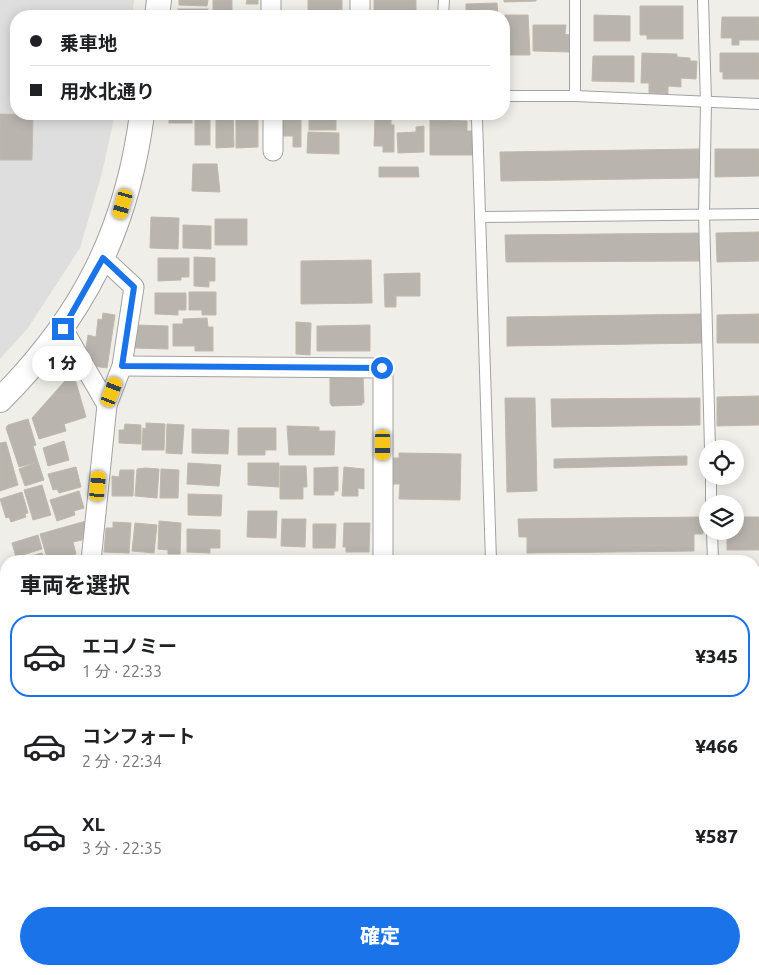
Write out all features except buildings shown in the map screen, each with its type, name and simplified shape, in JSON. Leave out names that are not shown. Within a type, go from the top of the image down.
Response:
[{"type":"street","points":[[0,400],[25,375],[63,329],[103,258],[119,218],[131,176],[141,120]]},
{"type":"street","points":[[273,120],[273,151]]},
{"type":"street","points":[[92,555],[107,405],[122,366],[134,287],[103,258]]},
{"type":"street","points":[[63,329],[107,405]]},
{"type":"street","points":[[122,366],[382,368],[383,555]]},
{"type":"lane","points":[[575,0],[575,96]]},
{"type":"lane","points":[[703,0],[706,102],[704,214],[710,440]]},
{"type":"lane","points":[[510,96],[575,96],[759,104]]},
{"type":"lane","points":[[477,120],[491,555]]},
{"type":"lane","points":[[480,217],[759,214]]},
{"type":"lane","points":[[712,540],[713,555]]},
{"type":"shaded area","points":[[0,0],[134,0],[133,10],[10,10],[10,120],[114,120],[102,173],[80,248],[28,328],[0,359]]},
{"type":"route","points":[[63,329],[103,258],[124,275],[134,287],[122,366],[382,368]]}]
